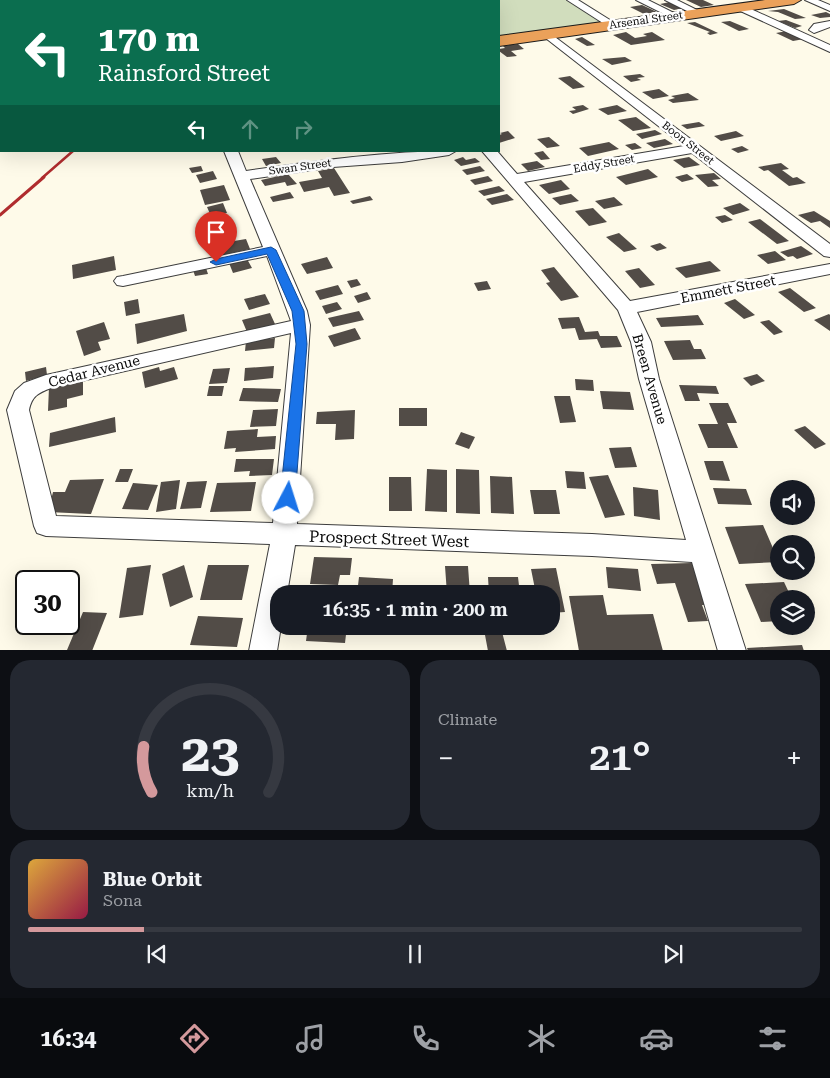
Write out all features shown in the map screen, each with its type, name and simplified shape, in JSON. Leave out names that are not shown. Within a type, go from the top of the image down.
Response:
[{"type":"highway","name":"Arsenal Street","points":[[500,41],[698,13],[740,4],[794,0]]},
{"type":"street","points":[[572,0],[613,25]]},
{"type":"street","points":[[641,0],[675,16]]},
{"type":"street","points":[[670,0],[698,13]]},
{"type":"street","points":[[810,0],[829,7]]},
{"type":"street","points":[[740,4],[830,49]]},
{"type":"street","points":[[814,30],[818,26],[830,24]]},
{"type":"street","points":[[795,33],[814,30],[830,37]]},
{"type":"street","name":"Boon Street","points":[[547,34],[830,252]]},
{"type":"street","name":"Eddy Street","points":[[513,179],[695,148]]},
{"type":"street","points":[[231,152],[298,311],[301,325],[302,344],[284,536],[263,650]]},
{"type":"street","name":"Swan Street","points":[[241,176],[333,163],[402,158],[442,152]]},
{"type":"street","name":"Breen Avenue","points":[[490,152],[626,308],[641,342],[649,379],[732,650]]},
{"type":"street","points":[[123,281],[271,250]]},
{"type":"street","name":"Emmett Street","points":[[626,308],[830,269]]},
{"type":"street","name":"Cedar Avenue","points":[[46,526],[18,410],[22,396],[31,388],[70,375],[301,325]]},
{"type":"street","name":"Prospect Street West","points":[[46,526],[284,536],[592,545],[702,552]]},
{"type":"green space","points":[[500,0],[566,0],[604,23],[500,37]]},
{"type":"building","points":[[686,0],[703,0],[714,5],[701,7]]},
{"type":"building","points":[[670,2],[684,8],[674,10],[660,4]]},
{"type":"building","points":[[642,5],[657,12],[644,14],[630,7]]},
{"type":"building","points":[[784,9],[806,18],[795,19],[778,12],[768,11]]},
{"type":"building","points":[[826,12],[830,14],[830,17],[820,18],[811,15]]},
{"type":"building","points":[[786,20],[802,26],[795,28],[778,21]]},
{"type":"building","points":[[730,21],[749,29],[739,31],[721,22]]},
{"type":"building","points":[[695,22],[718,33],[710,35],[707,33],[710,32],[687,23]]},
{"type":"building","points":[[787,31],[804,39],[793,41],[776,33]]},
{"type":"building","points":[[626,32],[635,38],[647,36],[643,34],[652,32],[665,40],[631,45],[613,35]]},
{"type":"building","points":[[582,37],[595,45],[587,46],[575,39]]},
{"type":"building","points":[[518,44],[524,49],[511,51],[517,56],[507,57],[500,52],[500,49],[505,48],[503,46]]},
{"type":"building","points":[[625,57],[632,61],[612,65],[602,59]]},
{"type":"building","points":[[640,74],[645,77],[637,78],[641,80],[631,82],[623,76]]},
{"type":"building","points":[[570,76],[585,87],[573,89],[558,78]]},
{"type":"building","points":[[659,89],[669,96],[653,99],[642,92]]},
{"type":"building","points":[[688,93],[699,100],[673,103],[668,100],[675,98],[671,96]]},
{"type":"building","points":[[583,105],[589,109],[573,114],[569,111],[576,110],[572,107]]},
{"type":"building","points":[[617,105],[627,111],[608,115],[598,109]]},
{"type":"building","points":[[636,117],[651,128],[633,131],[618,120]]},
{"type":"building","points":[[699,122],[705,126],[687,129],[681,125]]},
{"type":"building","points":[[655,130],[662,134],[642,139],[636,134]]},
{"type":"building","points":[[508,131],[515,138],[500,143],[500,135],[502,134],[500,133]]},
{"type":"building","points":[[736,131],[744,136],[721,141],[714,136]]},
{"type":"building","points":[[549,137],[560,146],[547,148],[537,139]]},
{"type":"building","points":[[665,139],[673,144],[654,148],[646,143]]},
{"type":"building","points":[[609,142],[619,149],[588,156],[579,148]]},
{"type":"building","points":[[635,143],[642,148],[632,150],[625,145]]},
{"type":"building","points":[[742,146],[749,150],[738,153],[731,149]]},
{"type":"building","points":[[543,151],[550,159],[541,160],[534,153]]},
{"type":"building","points":[[276,157],[281,163],[266,166],[262,159]]},
{"type":"building","points":[[463,157],[466,160],[475,158],[480,162],[461,166],[454,160]]},
{"type":"building","points":[[689,157],[700,165],[684,168],[673,160]]},
{"type":"building","points":[[537,161],[545,167],[528,171],[521,164]]},
{"type":"building","points":[[781,163],[789,169],[782,170],[793,178],[797,177],[806,183],[789,186],[768,170],[764,171],[758,167]]},
{"type":"building","points":[[201,166],[203,171],[192,173],[189,168]]},
{"type":"building","points":[[480,166],[485,171],[467,175],[462,170]]},
{"type":"building","points":[[334,168],[350,193],[334,196],[329,187],[304,192],[299,182],[322,178],[318,171]]},
{"type":"building","points":[[648,169],[658,177],[626,185],[616,177]]},
{"type":"building","points":[[213,171],[217,179],[200,183],[196,175]]},
{"type":"building","points":[[714,173],[721,179],[712,180],[719,186],[708,187],[695,175]]},
{"type":"building","points":[[288,174],[297,184],[287,186],[285,182],[265,186],[261,180]]},
{"type":"building","points":[[687,174],[694,179],[682,182],[675,177]]},
{"type":"building","points":[[488,176],[493,181],[475,185],[470,180]]},
{"type":"building","points":[[561,180],[570,189],[549,194],[539,185]]},
{"type":"building","points":[[224,185],[230,200],[205,205],[200,190]]},
{"type":"building","points":[[499,186],[505,191],[484,196],[478,191]]},
{"type":"building","points":[[290,192],[294,198],[273,202],[270,197]]},
{"type":"building","points":[[507,194],[514,200],[492,205],[486,199]]},
{"type":"building","points":[[571,194],[579,201],[560,205],[552,198]]},
{"type":"building","points":[[370,196],[373,200],[353,204],[350,201]]},
{"type":"building","points":[[614,197],[623,205],[604,209],[595,201]]},
{"type":"building","points":[[223,203],[227,213],[211,216],[207,207]]},
{"type":"building","points":[[740,203],[750,210],[733,215],[723,208]]},
{"type":"building","points":[[593,208],[607,222],[589,226],[575,211]]},
{"type":"building","points":[[814,211],[830,221],[830,228],[820,221],[811,223],[798,215]]},
{"type":"building","points":[[725,215],[733,220],[722,223],[715,217]]},
{"type":"building","points":[[760,219],[789,241],[777,244],[748,222]]},
{"type":"building","points":[[619,233],[637,249],[624,252],[606,237]]},
{"type":"building","points":[[225,236],[228,242],[246,239],[250,249],[223,255],[218,243],[215,244],[213,238]]},
{"type":"building","points":[[660,243],[667,248],[657,251],[650,246]]},
{"type":"building","points":[[801,246],[813,254],[797,259],[793,256],[788,257],[780,252]]},
{"type":"building","points":[[775,251],[786,260],[768,264],[757,255]]},
{"type":"building","points":[[114,256],[116,270],[73,279],[72,265]]},
{"type":"building","points":[[327,257],[333,268],[307,274],[301,264]]},
{"type":"building","points":[[247,259],[252,268],[233,273],[229,263]]},
{"type":"building","points":[[710,261],[721,271],[686,278],[675,268]]},
{"type":"building","points":[[554,267],[579,297],[561,301],[546,283],[550,282],[541,270]]},
{"type":"building","points":[[206,268],[208,274],[195,276],[193,270]]},
{"type":"building","points":[[639,268],[655,285],[640,288],[625,271]]},
{"type":"building","points":[[357,279],[361,285],[351,288],[347,281]]},
{"type":"building","points":[[487,281],[491,289],[478,291],[474,283]]},
{"type":"building","points":[[338,285],[343,294],[320,300],[315,291]]},
{"type":"building","points":[[790,288],[816,308],[804,312],[778,292]]},
{"type":"building","points":[[367,292],[371,299],[358,303],[354,296]]},
{"type":"building","points":[[265,294],[270,304],[249,310],[244,299]]},
{"type":"building","points":[[138,299],[140,313],[126,316],[124,302]]},
{"type":"building","points":[[735,299],[755,315],[744,319],[724,303]]},
{"type":"building","points":[[337,302],[342,309],[326,314],[322,306]]},
{"type":"building","points":[[359,311],[364,320],[333,327],[328,318]]},
{"type":"building","points":[[270,313],[275,324],[247,332],[242,320]]},
{"type":"building","points":[[184,314],[187,331],[137,344],[135,324]]},
{"type":"building","points":[[698,315],[704,325],[661,327],[656,318]]},
{"type":"building","points":[[830,315],[830,331],[814,320]]},
{"type":"building","points":[[579,317],[585,332],[598,331],[600,336],[617,336],[622,347],[601,348],[597,339],[579,340],[575,328],[562,329],[558,318]]},
{"type":"building","points":[[769,320],[783,332],[774,335],[760,322]]},
{"type":"building","points":[[104,322],[110,339],[98,342],[101,350],[84,356],[76,331]]},
{"type":"building","points":[[355,328],[361,339],[334,347],[328,336]]},
{"type":"building","points":[[275,338],[274,348],[245,351],[246,341]]},
{"type":"building","points":[[690,340],[694,349],[701,349],[706,359],[673,360],[664,341]]},
{"type":"building","points":[[274,366],[273,378],[244,381],[245,368]]},
{"type":"building","points":[[46,367],[47,375],[26,381],[25,372]]},
{"type":"building","points":[[159,367],[160,371],[174,367],[178,379],[145,388],[142,372]]},
{"type":"building","points":[[230,368],[227,383],[209,384],[213,369]]},
{"type":"building","points":[[757,374],[765,381],[751,386],[743,378]]},
{"type":"building","points":[[575,379],[593,380],[594,391],[576,390]]},
{"type":"building","points":[[83,380],[83,395],[67,399],[67,407],[48,411],[49,387]]},
{"type":"building","points":[[679,385],[716,386],[719,394],[697,393],[700,401],[685,401]]},
{"type":"building","points":[[209,386],[224,386],[222,396],[207,396]]},
{"type":"building","points":[[243,388],[281,389],[278,402],[239,401]]},
{"type":"building","points":[[600,391],[630,392],[634,410],[603,409]]},
{"type":"building","points":[[554,396],[570,396],[576,422],[560,423]]},
{"type":"building","points":[[709,403],[728,403],[737,423],[727,423],[738,448],[708,448],[698,424],[718,424]]},
{"type":"building","points":[[399,408],[427,408],[427,426],[399,426]]},
{"type":"building","points":[[278,409],[276,426],[250,427],[253,410]]},
{"type":"building","points":[[355,410],[354,439],[335,440],[336,424],[316,424],[317,412]]},
{"type":"building","points":[[115,417],[116,432],[49,447],[50,433]]},
{"type":"building","points":[[805,426],[826,444],[815,449],[794,430]]},
{"type":"building","points":[[258,429],[257,437],[276,436],[275,449],[235,452],[236,448],[224,449],[227,431]]},
{"type":"building","points":[[461,432],[475,437],[469,449],[455,444]]},
{"type":"building","points":[[631,447],[637,467],[615,468],[609,448]]},
{"type":"building","points":[[236,459],[274,459],[272,475],[249,476],[250,471],[234,472]]},
{"type":"building","points":[[704,461],[723,461],[730,481],[710,480]]},
{"type":"building","points":[[120,469],[133,469],[128,482],[115,482]]},
{"type":"building","points":[[427,469],[447,470],[447,512],[425,511]]},
{"type":"building","points":[[456,469],[479,470],[480,514],[456,513]]},
{"type":"building","points":[[565,471],[584,472],[586,489],[567,488]]},
{"type":"building","points":[[608,475],[625,515],[605,518],[589,477]]},
{"type":"building","points":[[490,476],[512,477],[514,514],[491,513]]},
{"type":"building","points":[[389,477],[411,477],[412,511],[389,511]]},
{"type":"building","points":[[104,479],[91,514],[48,512],[53,492],[65,492],[70,480]]},
{"type":"building","points":[[180,480],[176,509],[156,512],[161,482]]},
{"type":"building","points":[[207,481],[201,508],[180,509],[187,482]]},
{"type":"building","points":[[256,482],[251,511],[210,512],[217,483]]},
{"type":"building","points":[[133,483],[158,485],[148,510],[122,509]]},
{"type":"building","points":[[633,487],[658,490],[660,520],[634,516]]},
{"type":"building","points":[[713,488],[746,489],[752,505],[718,504]]},
{"type":"building","points":[[530,490],[556,490],[560,514],[534,514]]},
{"type":"building","points":[[763,525],[770,541],[770,562],[739,564],[725,527]]},
{"type":"building","points":[[314,557],[352,558],[350,575],[340,575],[338,585],[310,584]]},
{"type":"building","points":[[692,563],[707,605],[702,605],[708,621],[688,622],[675,583],[657,584],[651,564]]},
{"type":"building","points":[[151,565],[143,615],[119,618],[127,568]]},
{"type":"building","points":[[184,565],[193,597],[170,607],[162,574]]},
{"type":"building","points":[[208,565],[249,565],[242,600],[200,600]]},
{"type":"building","points":[[445,566],[468,566],[469,585],[446,585]]},
{"type":"building","points":[[606,567],[638,569],[641,591],[608,588]]},
{"type":"building","points":[[556,568],[559,585],[534,585],[531,569]]},
{"type":"building","points":[[359,577],[393,579],[393,585],[358,585]]},
{"type":"building","points":[[488,577],[518,577],[519,585],[488,585]]},
{"type":"building","points":[[784,582],[788,590],[770,590],[770,622],[761,622],[745,584]]},
{"type":"building","points":[[560,588],[565,612],[560,612]]},
{"type":"building","points":[[603,595],[607,615],[653,614],[663,650],[579,650],[569,596]]},
{"type":"building","points":[[83,612],[107,613],[92,650],[67,650],[73,635],[80,635],[80,619]]},
{"type":"building","points":[[198,616],[243,618],[237,647],[190,645]]},
{"type":"building","points":[[307,635],[346,635],[345,643],[306,641]]},
{"type":"building","points":[[485,635],[503,635],[507,650],[488,650]]},
{"type":"building","points":[[802,645],[804,650],[748,650],[747,648]]},
{"type":"railway","points":[[42,178],[72,152]]},
{"type":"railway","points":[[0,215],[44,177]]},
{"type":"route","points":[[216,262],[271,250],[298,311],[302,344],[288,498]]}]
